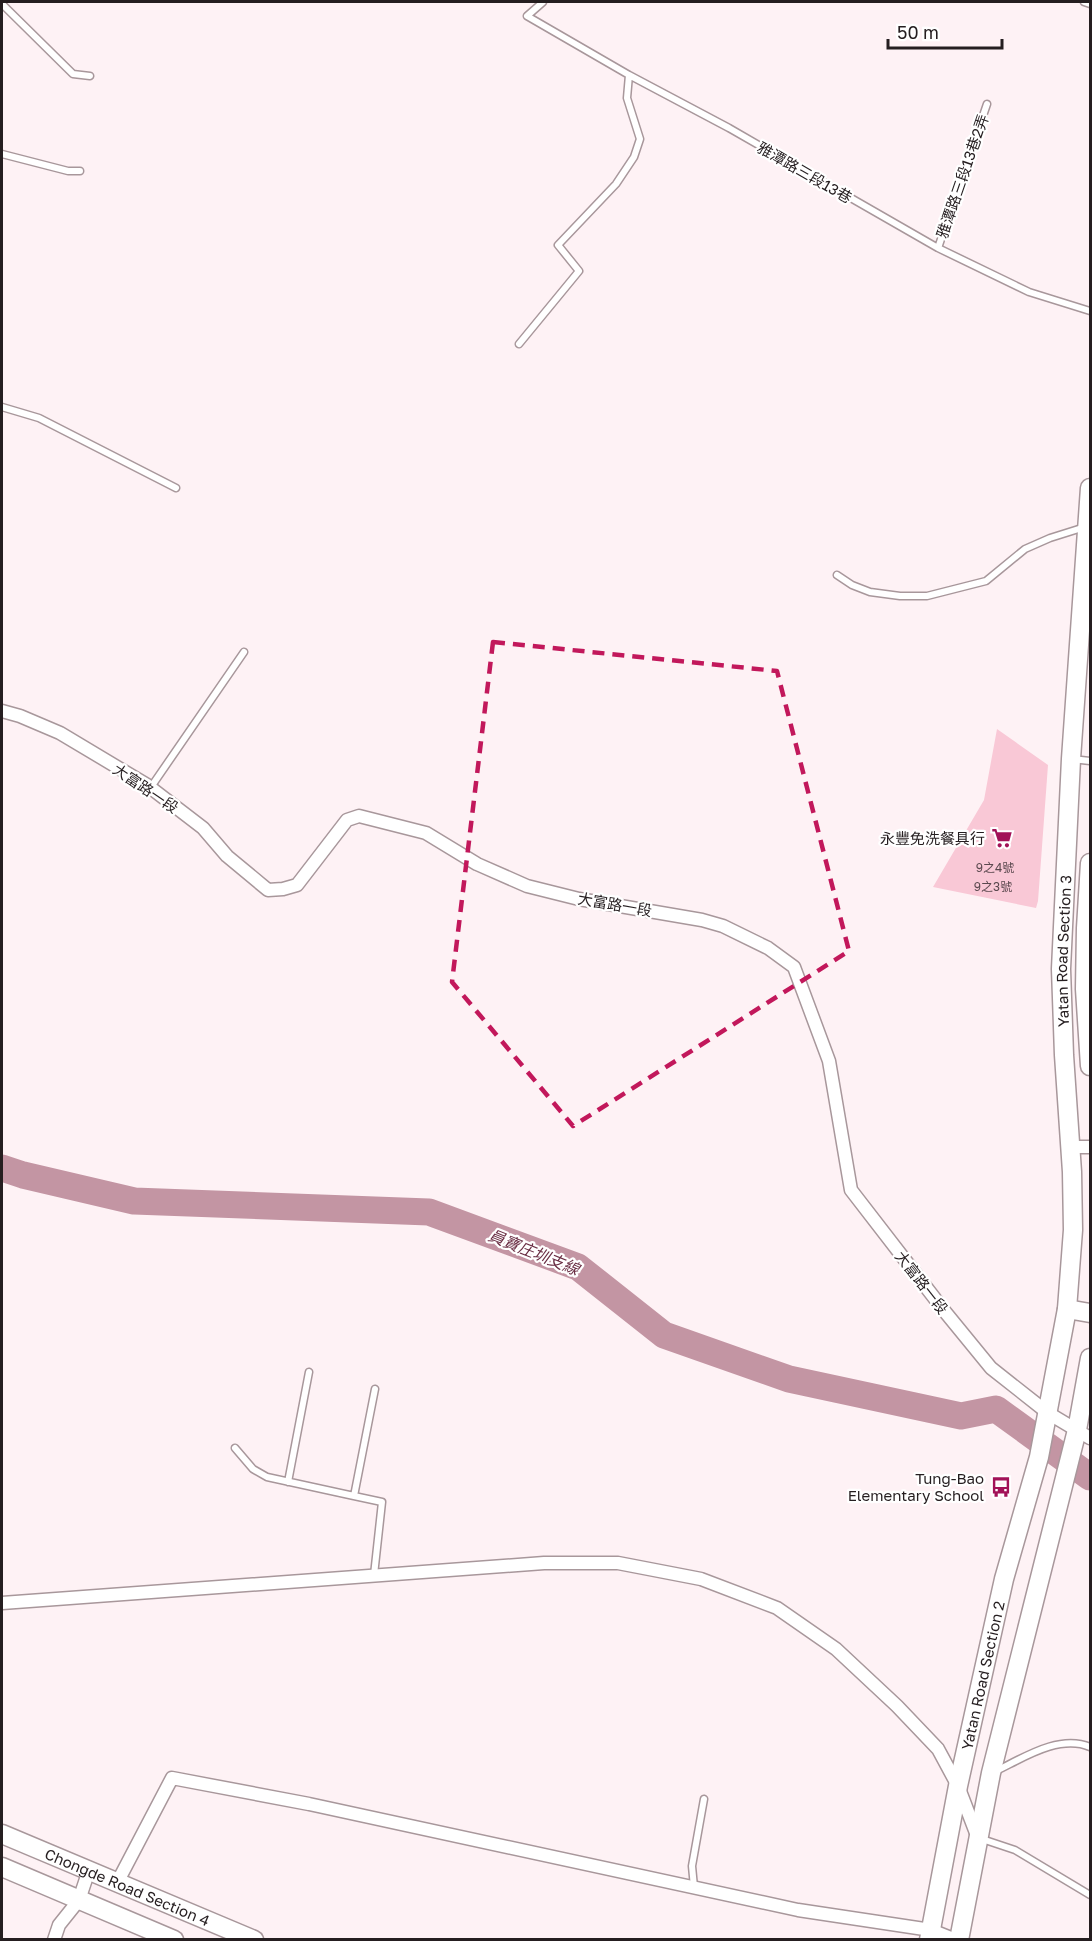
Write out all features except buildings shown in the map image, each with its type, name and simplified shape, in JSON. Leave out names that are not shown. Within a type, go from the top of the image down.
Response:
[{"type":"street","name":"Yatan Road Section 3","points":[[1048,1413],[1066,1309],[1073,1230],[1071,1147],[1064,1055],[1061,969],[1071,759],[1090,488]]},
{"type":"street","name":"大富路一段","points":[[2,711],[60,733],[151,788],[203,828],[227,856],[268,890],[283,890],[297,885],[347,820],[359,816],[426,833],[477,864],[527,886],[579,899],[702,920],[723,926],[768,948],[794,967],[829,1061],[851,1190],[991,1368],[1048,1413]]},
{"type":"street","name":"Yatan Road Section 3","points":[[1090,863],[1085,989],[1090,1066]]},
{"type":"street","points":[[1071,1147],[1090,1147]]},
{"type":"street","points":[[1066,1309],[1090,1313]]},
{"type":"street","points":[[1048,1413],[1084,1434],[1090,1358]]},
{"type":"street","name":"Yatan Road Section 2","points":[[930,1935],[958,1786],[1004,1579],[1040,1457],[1048,1413]]},
{"type":"street","name":"Yatan Road Section 2","points":[[958,1940],[991,1773],[1084,1434]]},
{"type":"street","points":[[2,1603],[544,1563],[618,1563],[701,1579],[777,1608],[836,1649],[897,1706],[938,1749],[958,1786],[978,1838]]},
{"type":"street","points":[[117,1883],[172,1778],[309,1804],[798,1910],[958,1940]]},
{"type":"street","name":"Chongde Road Section 4","points":[[2,1834],[254,1940]]},
{"type":"street","name":"Chongde Road Section 4","points":[[2,1867],[174,1940]]},
{"type":"street","points":[[54,1940],[59,1925],[79,1900],[89,1870]]},
{"type":"lane","name":"雅潭路三段13巷","points":[[543,2],[527,16],[628,75],[729,128],[938,248],[1029,292],[1090,311]]},
{"type":"lane","points":[[1084,2],[1090,4]]},
{"type":"lane","points":[[2,4],[73,74],[90,76]]},
{"type":"lane","points":[[519,344],[579,271],[558,245],[616,184],[634,158],[640,139],[627,98],[628,75]]},
{"type":"lane","name":"雅潭路三段13巷2弄","points":[[938,248],[987,104]]},
{"type":"lane","points":[[2,154],[68,171],[80,171]]},
{"type":"lane","points":[[2,407],[39,418],[176,488]]},
{"type":"lane","points":[[837,574],[852,585],[870,592],[900,596],[927,596],[986,581],[1025,549],[1088,525]]},
{"type":"lane","points":[[151,788],[244,652]]},
{"type":"lane","points":[[1071,759],[1090,761]]},
{"type":"lane","points":[[288,1482],[309,1372]]},
{"type":"lane","points":[[354,1496],[375,1389]]},
{"type":"lane","points":[[236,1448],[253,1469],[267,1477],[382,1502],[374,1575]]},
{"type":"lane","points":[[991,1773],[1053,1745],[1081,1743],[1090,1747]]},
{"type":"lane","points":[[694,1887],[692,1866],[704,1799]]},
{"type":"lane","points":[[978,1838],[1015,1850],[1090,1895]]},
{"type":"highlighted area","points":[[493,642],[777,671],[849,951],[573,1126],[452,982]]},
{"type":"waterway","name":"員寶庄圳支線","points":[[2,1168],[134,1201],[429,1212],[578,1267],[664,1335],[789,1379],[961,1416],[996,1409],[1090,1477]]},
{"type":"place","name":"永豐免洗餐具行","points":[[1002,838]]},
{"type":"place","name":"Tung-Bao Elementary School","points":[[1001,1487]]}]
